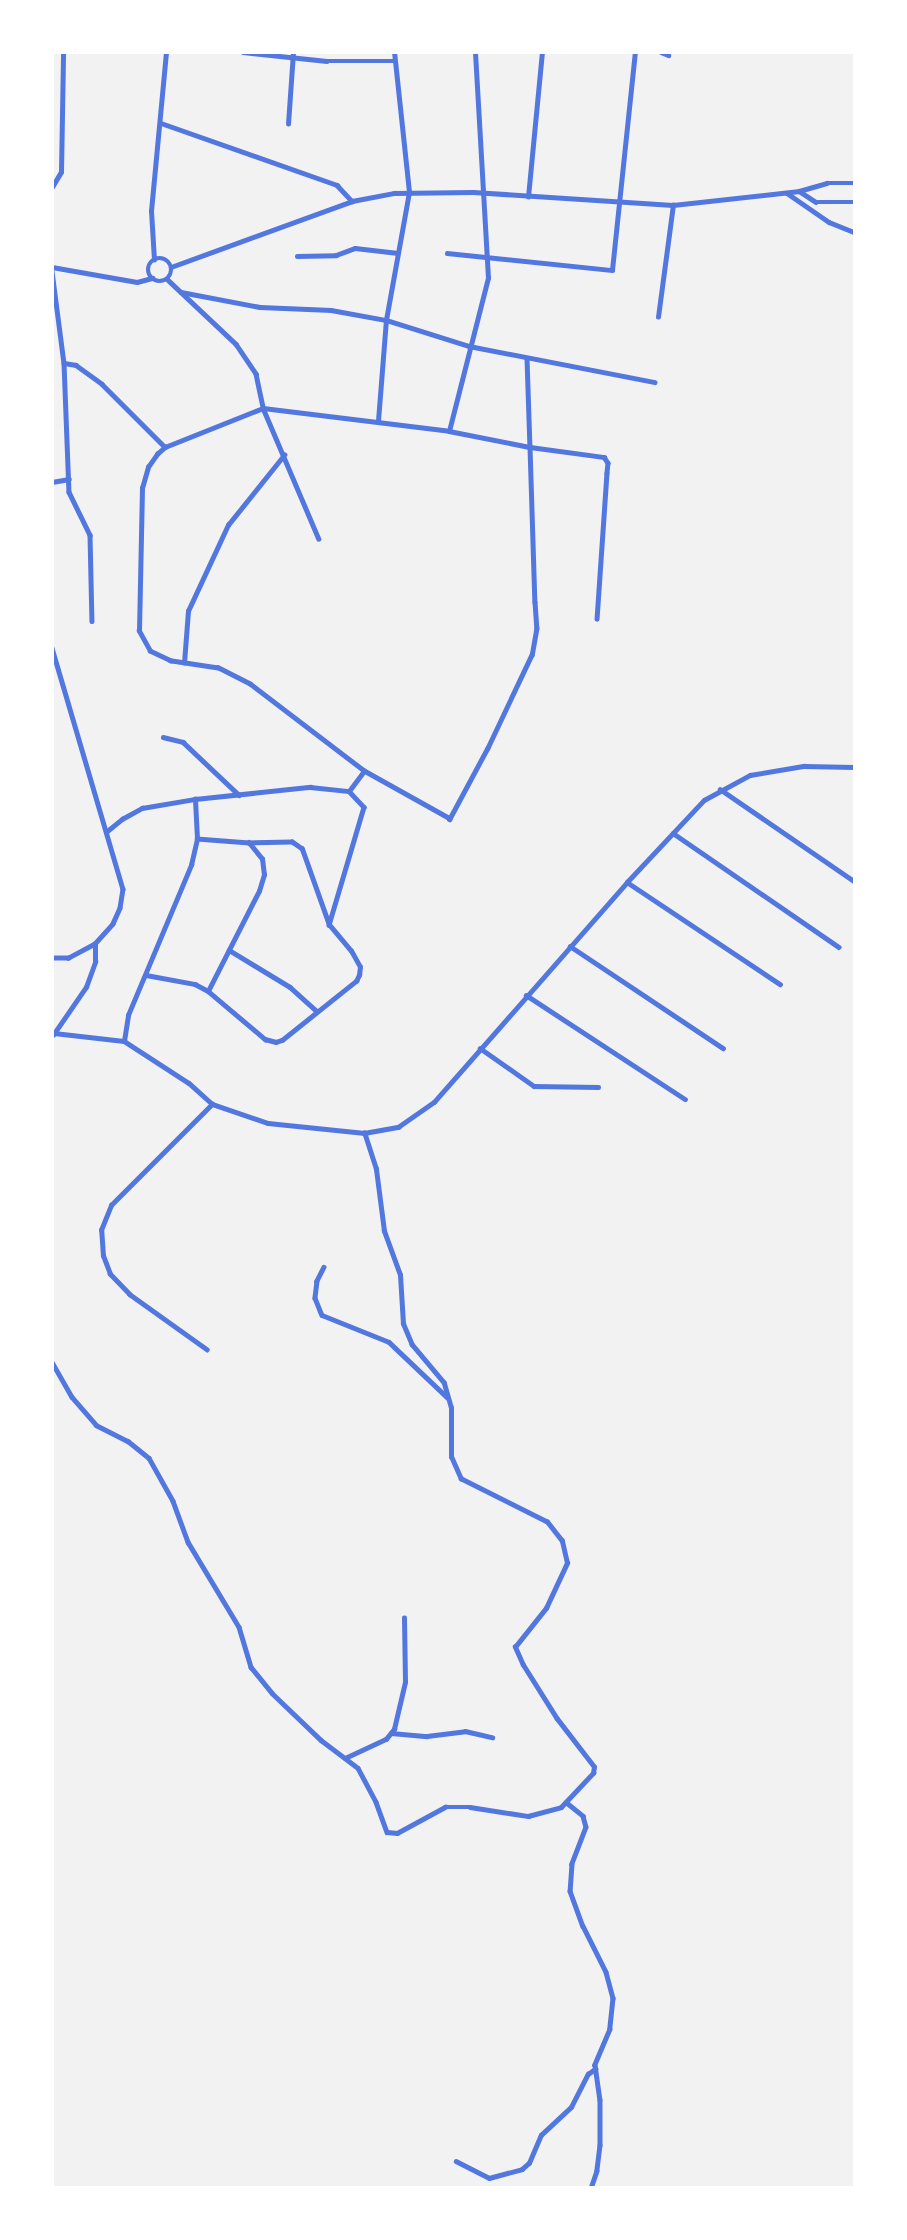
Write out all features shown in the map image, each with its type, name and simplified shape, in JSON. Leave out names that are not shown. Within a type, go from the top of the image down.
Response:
[{"type":"street","points":[[52,187],[61,172],[63,52]]},
{"type":"street","points":[[152,278],[148,268],[154,260],[151,210],[166,52]]},
{"type":"street","points":[[243,52],[395,61]]},
{"type":"street","points":[[378,421],[386,320],[410,192],[394,52]]},
{"type":"street","points":[[449,430],[488,278],[489,257],[475,52]]},
{"type":"street","points":[[528,196],[542,52]]},
{"type":"street","points":[[447,253],[612,270],[635,52]]},
{"type":"street","points":[[661,52],[668,55]]},
{"type":"street","points":[[288,124],[292,55]]},
{"type":"street","points":[[161,123],[337,185],[352,201]]},
{"type":"street","points":[[171,267],[352,201],[410,192],[484,193],[672,205],[799,191],[826,183],[855,183]]},
{"type":"street","points":[[799,191],[816,202],[855,202]]},
{"type":"street","points":[[786,192],[829,222],[855,232]]},
{"type":"street","points":[[658,317],[672,205]]},
{"type":"street","points":[[297,256],[336,255],[355,248],[398,253]]},
{"type":"street","points":[[92,621],[90,535],[69,492],[64,363],[52,269],[137,282],[152,278],[158,281],[167,279],[171,274],[171,267],[165,260],[154,260]]},
{"type":"street","points":[[167,279],[236,344],[256,374],[263,408],[319,539]]},
{"type":"street","points":[[181,292],[260,307],[331,310],[386,320],[469,346],[655,382]]},
{"type":"street","points":[[527,358],[530,447],[537,628],[532,655],[488,748],[450,819],[364,771],[250,684],[218,668],[171,661],[150,651],[139,631],[142,488],[148,467],[165,447],[263,408],[449,430],[530,447],[597,454],[604,457],[608,463],[597,619]]},
{"type":"street","points":[[64,363],[76,365],[102,384],[165,447]]},
{"type":"street","points":[[184,663],[188,611],[228,525],[284,455]]},
{"type":"street","points":[[52,482],[69,479]]},
{"type":"street","points":[[52,648],[123,889],[120,908],[113,924],[95,944],[69,958],[52,958]]},
{"type":"street","points":[[163,737],[183,742],[239,795]]},
{"type":"street","points":[[95,944],[95,962],[86,987],[53,1035],[124,1041],[189,1083],[212,1104],[268,1123],[364,1133],[398,1126],[434,1102],[627,882],[704,800],[720,789],[750,775],[804,766],[855,767]]},
{"type":"street","points":[[349,792],[364,771]]},
{"type":"street","points":[[106,832],[122,819],[142,808],[195,799],[310,787],[349,792],[364,807],[329,925]]},
{"type":"street","points":[[720,789],[855,881]]},
{"type":"street","points":[[124,1041],[128,1016],[191,865],[197,839],[195,799]]},
{"type":"street","points":[[673,833],[839,947]]},
{"type":"street","points":[[146,975],[182,980],[208,991],[270,1041],[282,1040],[356,981],[359,975],[360,967],[351,951],[329,925],[302,849],[292,842],[249,843],[197,839]]},
{"type":"street","points":[[208,991],[259,891],[264,875],[262,859],[249,843]]},
{"type":"street","points":[[627,882],[780,984]]},
{"type":"street","points":[[570,946],[723,1048]]},
{"type":"street","points":[[229,950],[290,987],[317,1011]]},
{"type":"street","points":[[526,995],[685,1099]]},
{"type":"street","points":[[480,1048],[534,1086],[598,1087]]},
{"type":"street","points":[[207,1350],[130,1295],[110,1274],[103,1256],[101,1230],[111,1205],[212,1104]]},
{"type":"street","points":[[52,1362],[72,1397],[96,1425],[128,1442],[149,1458],[173,1501],[188,1542],[239,1627],[251,1666],[272,1693],[321,1740],[358,1768],[376,1802],[387,1832],[392,1834],[446,1807],[470,1807],[528,1816],[554,1810],[566,1802],[593,1773],[594,1767],[556,1719],[515,1650],[516,1643],[546,1608],[567,1563],[562,1541],[547,1522],[461,1479],[451,1457],[451,1408],[444,1383],[412,1346],[403,1324],[400,1275],[384,1231],[376,1169],[364,1133]]},
{"type":"street","points":[[324,1267],[317,1281],[315,1298],[322,1315],[388,1342],[447,1397]]},
{"type":"street","points":[[345,1758],[386,1739],[391,1733],[405,1682],[404,1618]]},
{"type":"street","points":[[391,1733],[427,1736],[465,1731],[492,1737]]},
{"type":"street","points":[[566,1802],[583,1816],[586,1827],[570,1871],[571,1897],[606,1972],[613,1998],[612,2020],[598,2052],[595,2069],[600,2100],[600,2145],[597,2171],[591,2187]]},
{"type":"street","points":[[456,2161],[489,2178],[522,2169],[529,2163],[541,2135],[567,2112],[588,2074],[595,2069]]}]
